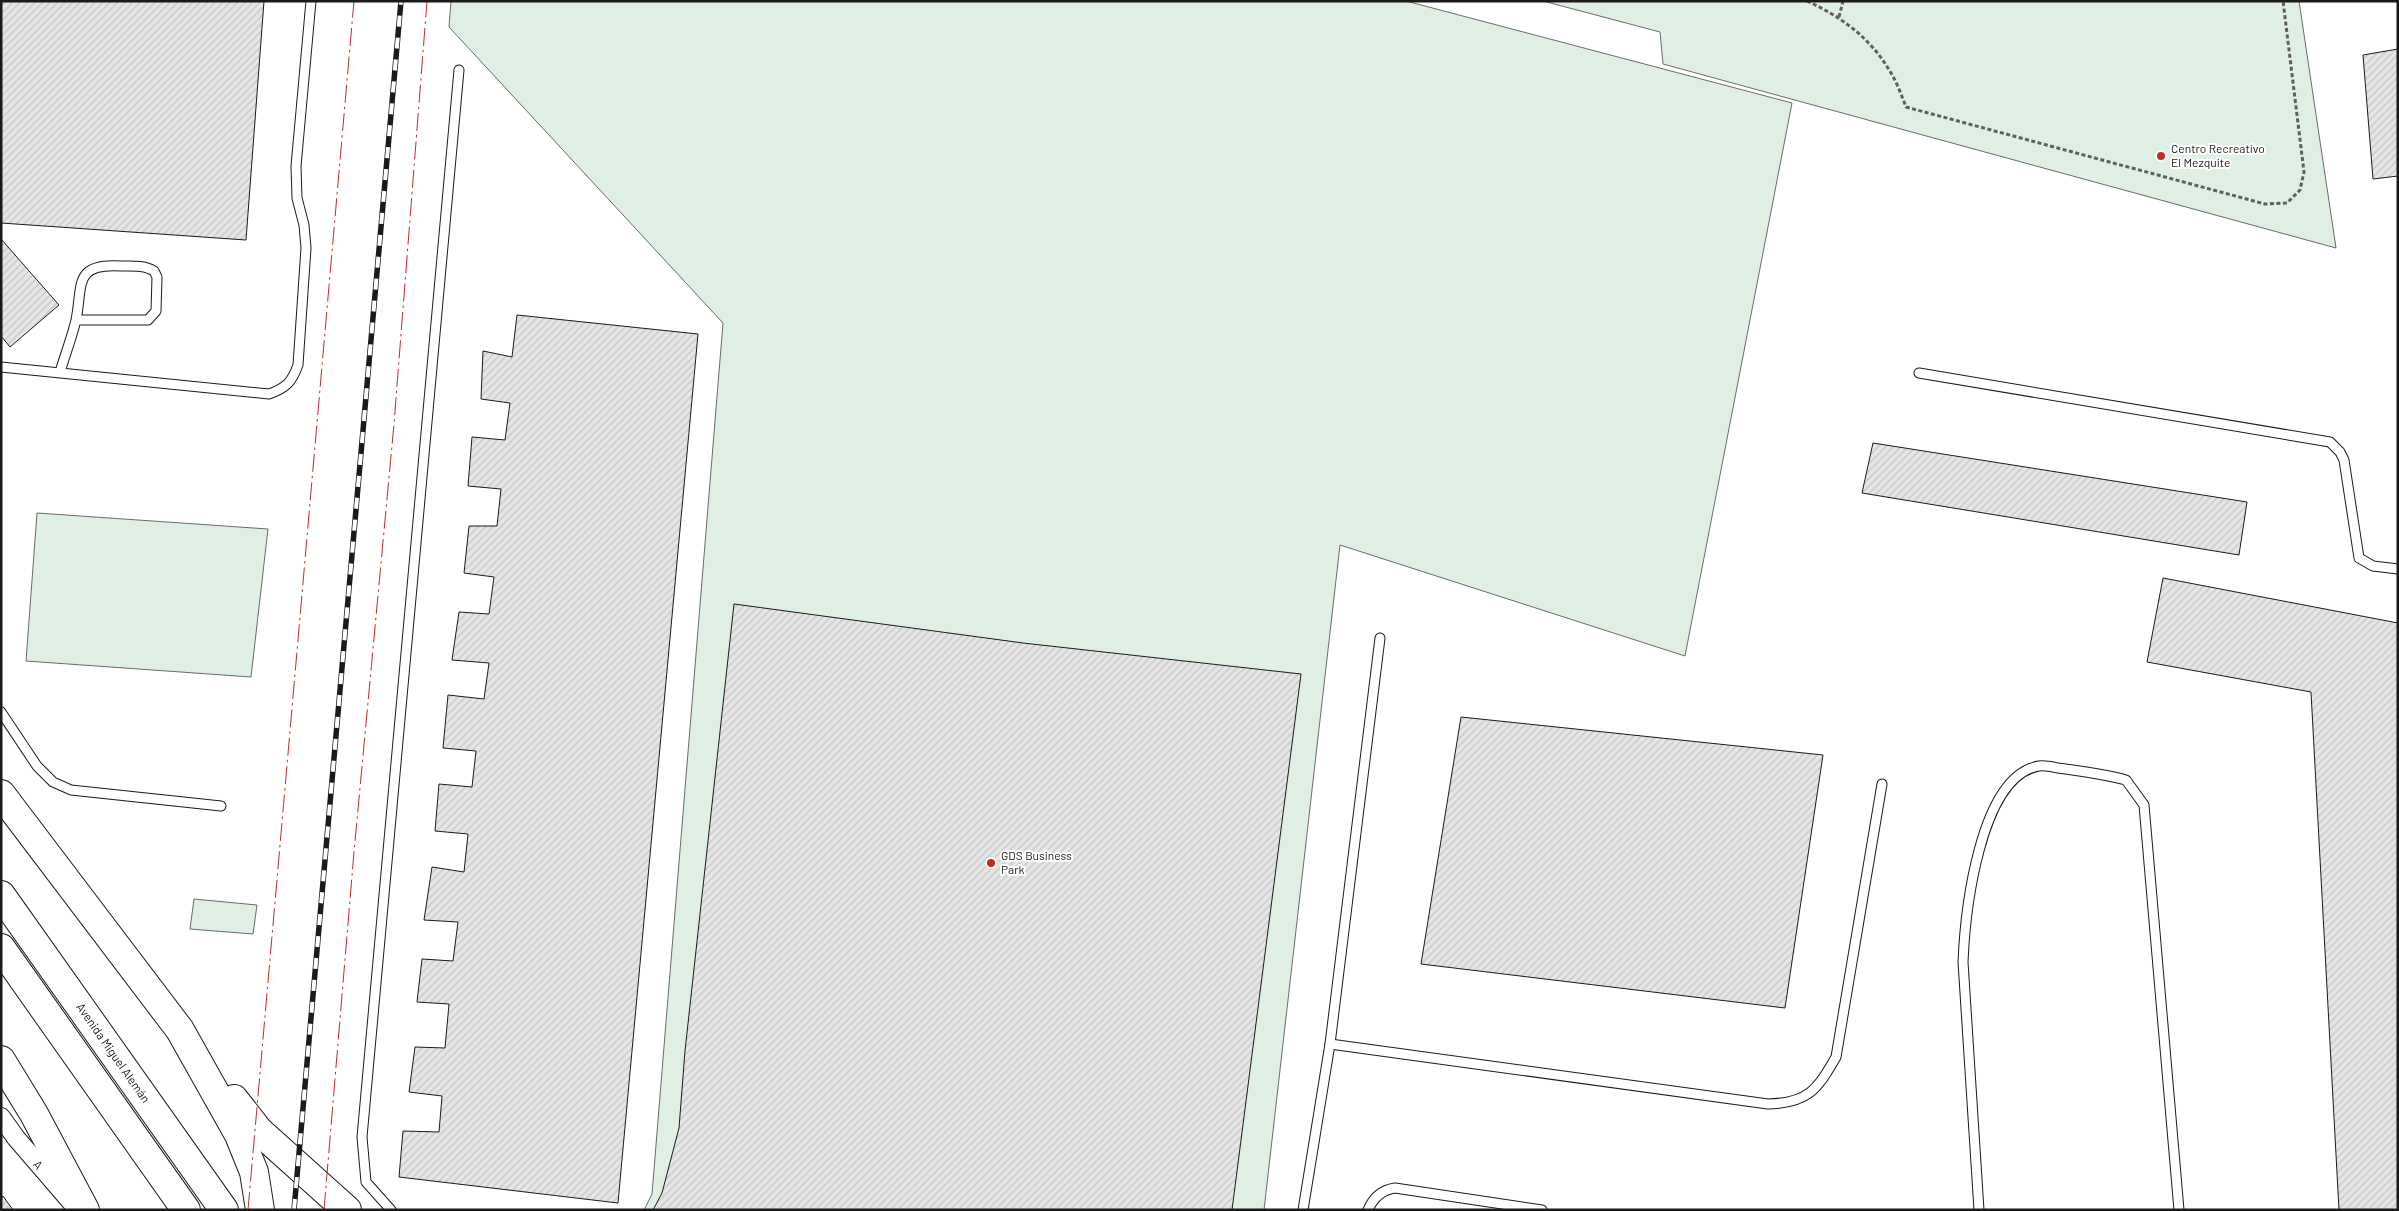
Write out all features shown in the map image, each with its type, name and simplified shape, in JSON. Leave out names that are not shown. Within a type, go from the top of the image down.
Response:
[{"type":"highway","points":[[1,794],[259,1131],[348,1210]]},
{"type":"highway","name":"Avenida Miguel Alemán","points":[[1,895],[224,1210]]},
{"type":"highway","points":[[1,948],[186,1210]]},
{"type":"highway","points":[[180,1030],[239,1136],[254,1172],[260,1210]]},
{"type":"highway","points":[[1,1060],[34,1114],[85,1210]]},
{"type":"street","name":"A","points":[[1,1117],[78,1210]]},
{"type":"lane","points":[[1,367],[269,394],[284,389],[293,380],[298,365],[306,248],[304,225],[298,198],[296,166],[311,1]]},
{"type":"lane","points":[[391,1210],[366,1182],[362,1137],[459,70]]},
{"type":"lane","points":[[60,372],[76,320],[83,278],[91,269],[102,265],[144,267],[154,271],[156,277],[156,311],[148,320],[76,320]]},
{"type":"lane","points":[[1918,373],[2330,442],[2340,452],[2344,460],[2359,558],[2373,566],[2398,570]]},
{"type":"lane","points":[[1304,1210],[1330,1044],[1380,638]]},
{"type":"lane","points":[[1,712],[38,766],[53,782],[71,790],[221,806]]},
{"type":"lane","points":[[1979,1210],[1963,962],[1964,926],[1970,882],[1985,828],[2008,786],[2024,773],[2040,766],[2097,773],[2126,780],[2144,805],[2179,1210]]},
{"type":"lane","points":[[1330,1044],[1768,1104],[1785,1104],[1800,1100],[1822,1080],[1836,1057],[1882,784]]},
{"type":"lane","points":[[1368,1210],[1376,1197],[1388,1189],[1395,1188],[1542,1210]]},
{"type":"path","points":[[1807,1],[1839,16],[1864,38],[1888,67],[1906,107],[2265,204],[2287,203],[2300,190],[2304,172],[2283,1]]},
{"type":"path","points":[[1839,16],[1843,1]]},
{"type":"green space","points":[[451,1],[1406,1],[1792,103],[1685,656],[1340,545],[1264,1210],[644,1210],[652,1194],[723,323],[449,27]]},
{"type":"green space","name":"Centro Recreativo El Mezquite","points":[[1543,1],[2299,1],[2336,248],[1663,64],[1660,32]]},
{"type":"green space","points":[[37,513],[268,529],[251,677],[26,661]]},
{"type":"green space","points":[[194,899],[257,905],[253,934],[190,929]]},
{"type":"building","points":[[1,1],[264,1],[246,240],[1,223]]},
{"type":"building","points":[[2398,49],[2398,176],[2373,179],[2363,55]]},
{"type":"building","points":[[1,239],[59,305],[10,347],[1,336]]},
{"type":"building","points":[[517,315],[698,334],[618,1203],[399,1177],[403,1131],[439,1132],[442,1096],[409,1092],[415,1047],[445,1048],[449,1004],[417,1002],[422,959],[453,961],[458,922],[424,920],[432,867],[464,872],[468,834],[435,831],[439,784],[472,787],[476,751],[443,748],[448,695],[484,699],[489,663],[452,660],[459,612],[489,614],[494,577],[464,573],[469,526],[497,526],[501,489],[468,486],[472,437],[505,440],[510,403],[481,399],[483,351],[512,357]]},
{"type":"building","points":[[1873,443],[2247,502],[2239,555],[1862,493]]},
{"type":"building","points":[[2163,578],[2398,623],[2398,1210],[2339,1210],[2311,692],[2147,662]]},
{"type":"building","name":"GDS Business Park","points":[[734,604],[1023,643],[1301,674],[1232,1210],[653,1210],[662,1193],[679,1128],[685,1051]]},
{"type":"building","points":[[1461,717],[1823,755],[1785,1008],[1421,964]]},
{"type":"building","points":[[3,1196],[13,1210],[1,1210],[1,1198]]},
{"type":"railway","points":[[294,1210],[401,1]]},
{"type":"power","points":[[248,1210],[354,1]]},
{"type":"power","points":[[324,1210],[354,852],[394,424],[427,1]]},
{"type":"place","name":"Centro Recreativo El Mezquite","points":[[2161,156]]},
{"type":"place","name":"GDS Business Park","points":[[991,863]]}]
